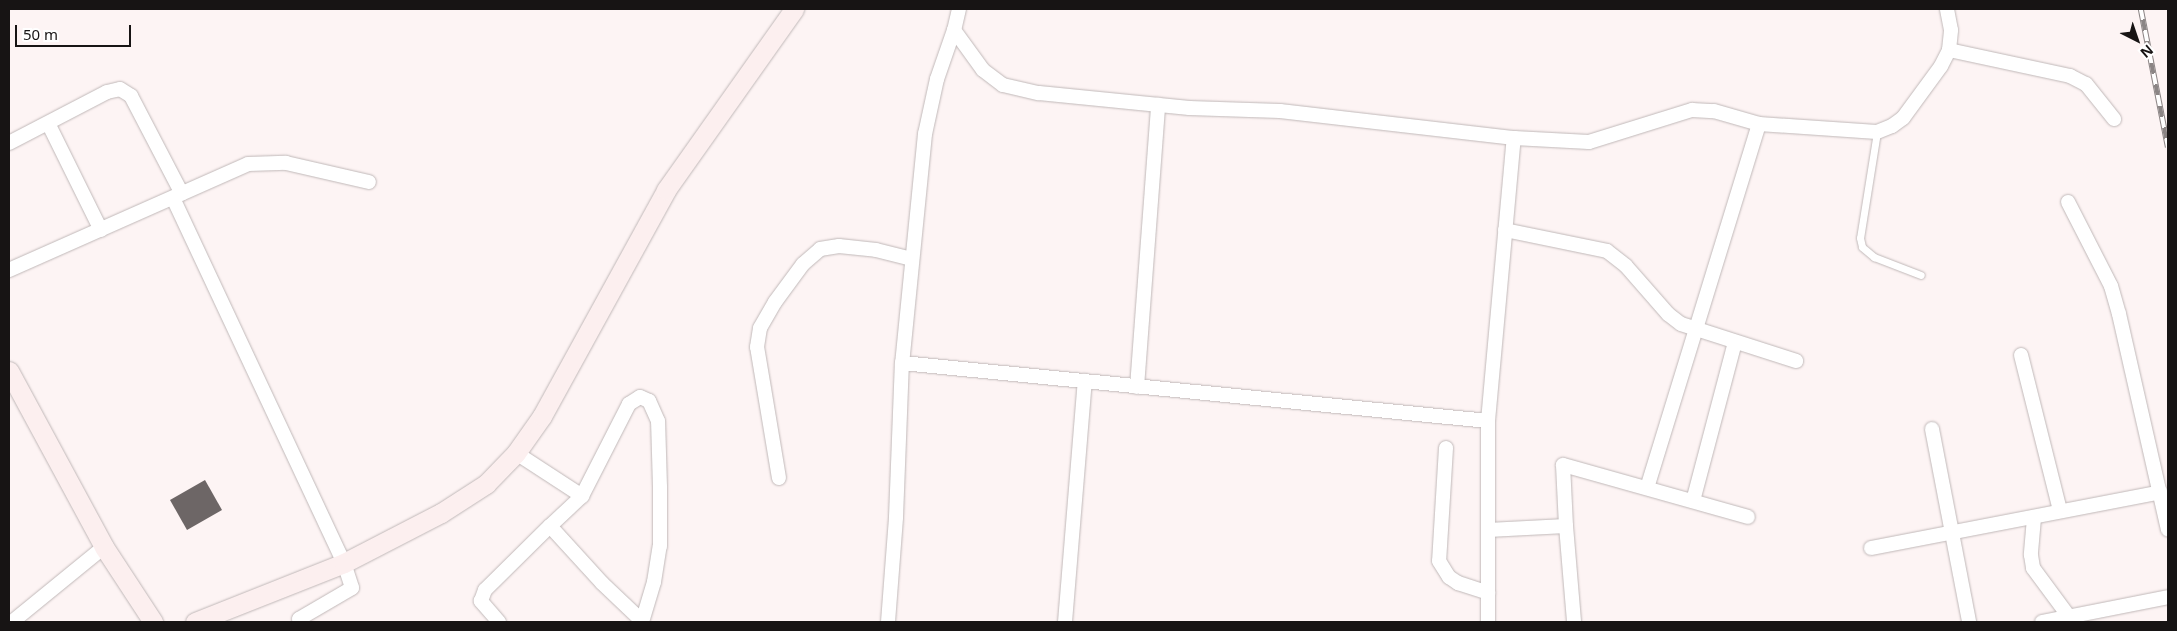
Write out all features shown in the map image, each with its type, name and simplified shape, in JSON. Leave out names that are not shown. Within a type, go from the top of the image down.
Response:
[{"type":"street","points":[[195,622],[344,563],[391,540],[486,484],[516,453],[552,400],[666,190],[794,9]]},
{"type":"street","points":[[888,622],[896,517],[902,363],[924,134],[937,79],[954,30],[959,9]]},
{"type":"street","points":[[954,30],[983,70],[1003,85],[1039,93],[1158,105],[1280,111],[1514,138],[1589,142],[1692,110],[1714,111],[1759,124],[1877,132],[1892,126],[1903,118],[1928,87],[1949,50],[1950,30],[1947,9]]},
{"type":"street","points":[[1949,50],[2070,76],[2086,84],[2114,119]]},
{"type":"street","points":[[9,143],[49,125],[107,92],[120,89],[130,96],[178,196],[344,563],[352,588],[300,619],[301,622]]},
{"type":"street","points":[[1137,387],[1158,105]]},
{"type":"street","points":[[1647,488],[1694,330],[1759,124]]},
{"type":"street","points":[[49,125],[101,230]]},
{"type":"street","points":[[1488,622],[1488,421],[1514,138]]},
{"type":"street","points":[[9,270],[248,164],[265,161],[369,182]]},
{"type":"street","points":[[2068,202],[2114,295],[2161,492],[2168,530]]},
{"type":"street","points":[[1505,230],[1607,251],[1626,266],[1668,314],[1694,330],[1796,361]]},
{"type":"street","points":[[779,478],[757,347],[760,328],[775,302],[802,264],[820,249],[840,246],[876,250],[912,259]]},
{"type":"street","points":[[1693,501],[1735,342]]},
{"type":"street","points":[[2021,355],[2060,510]]},
{"type":"street","points":[[902,363],[1488,421]]},
{"type":"street","points":[[11,380],[104,547],[153,622]]},
{"type":"street","points":[[1065,622],[1084,381]]},
{"type":"street","points":[[499,622],[481,601],[485,590],[550,526],[582,496],[629,404],[640,397],[649,401],[658,421],[660,546],[654,582],[642,622],[608,590],[550,526]]},
{"type":"street","points":[[1932,429],[1954,532],[1969,622]]},
{"type":"street","points":[[1446,448],[1439,561],[1453,580],[1488,593]]},
{"type":"street","points":[[516,453],[582,496]]},
{"type":"street","points":[[1574,622],[1566,526],[1564,465],[1748,517]]},
{"type":"street","points":[[1871,548],[2161,492]]},
{"type":"street","points":[[2034,518],[2031,555],[2033,568],[2040,581],[2073,620]]},
{"type":"street","points":[[1488,530],[1566,526]]},
{"type":"street","points":[[12,622],[104,547]]},
{"type":"street","points":[[2042,622],[2073,620],[2168,597]]},
{"type":"lane","points":[[1877,132],[1860,238],[1862,247],[1874,257],[1922,275]]},
{"type":"building","points":[[205,480],[222,510],[187,530],[170,500]]},
{"type":"railway","points":[[2141,9],[2168,147]]}]
